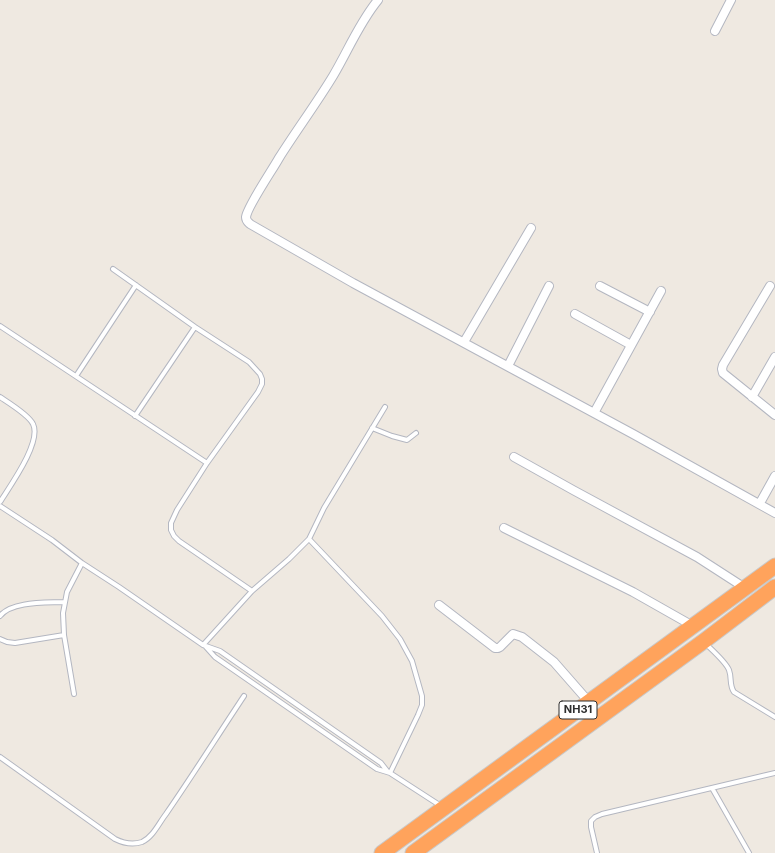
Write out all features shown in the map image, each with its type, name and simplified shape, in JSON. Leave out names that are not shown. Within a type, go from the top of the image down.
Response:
[{"type":"highway","name":"NH31","points":[[382,853],[773,567]]},
{"type":"highway","name":"NH31","points":[[421,851],[704,641],[775,586]]},
{"type":"street","points":[[378,0],[363,21],[334,74],[314,106],[266,179],[248,210],[246,220],[250,224],[353,282],[775,513]]},
{"type":"street","points":[[715,31],[730,0]]},
{"type":"street","points":[[464,342],[531,228]]},
{"type":"street","points":[[508,366],[549,286]]},
{"type":"street","points":[[600,286],[650,312]]},
{"type":"street","points":[[770,286],[722,369],[723,373],[775,415]]},
{"type":"street","points":[[594,413],[661,292]]},
{"type":"street","points":[[575,314],[631,345]]},
{"type":"street","points":[[752,397],[775,357]]},
{"type":"street","points":[[514,457],[697,557],[745,588]]},
{"type":"street","points":[[760,504],[775,476]]},
{"type":"street","points":[[504,528],[633,592],[693,626]]},
{"type":"street","points":[[439,605],[495,648],[500,647],[513,634],[522,637],[554,662],[589,702]]},
{"type":"lane","points":[[113,269],[195,327],[249,362],[260,374],[262,384],[258,392],[207,463],[177,510],[171,523],[171,530],[179,541],[252,591]]},
{"type":"lane","points":[[76,376],[136,285]]},
{"type":"lane","points":[[0,326],[207,463]]},
{"type":"lane","points":[[135,416],[195,327]]},
{"type":"lane","points":[[0,397],[15,407],[33,423],[36,432],[32,447],[0,502]]},
{"type":"lane","points":[[205,646],[252,591],[289,559],[309,539],[324,508],[385,407]]},
{"type":"lane","points":[[372,428],[401,440],[407,440],[416,433]]},
{"type":"lane","points":[[0,506],[52,540],[82,563],[205,646],[215,658],[377,769],[389,772]]},
{"type":"lane","points":[[309,539],[382,616],[400,639],[412,661],[422,696],[422,705],[389,772]]},
{"type":"lane","points":[[74,694],[64,635],[63,612],[67,592],[82,563]]},
{"type":"lane","points":[[0,616],[6,610],[19,605],[64,602]]},
{"type":"lane","points":[[0,639],[15,643],[64,635]]},
{"type":"lane","points":[[704,641],[730,671],[731,687],[734,692],[775,717]]},
{"type":"lane","points":[[205,646],[220,651],[381,763],[389,772],[444,808]]},
{"type":"lane","points":[[0,757],[115,839],[132,844],[142,842],[150,836],[244,696]]},
{"type":"lane","points":[[597,853],[591,827],[591,821],[595,817],[602,814],[775,774]]},
{"type":"lane","points":[[712,788],[749,853]]}]
